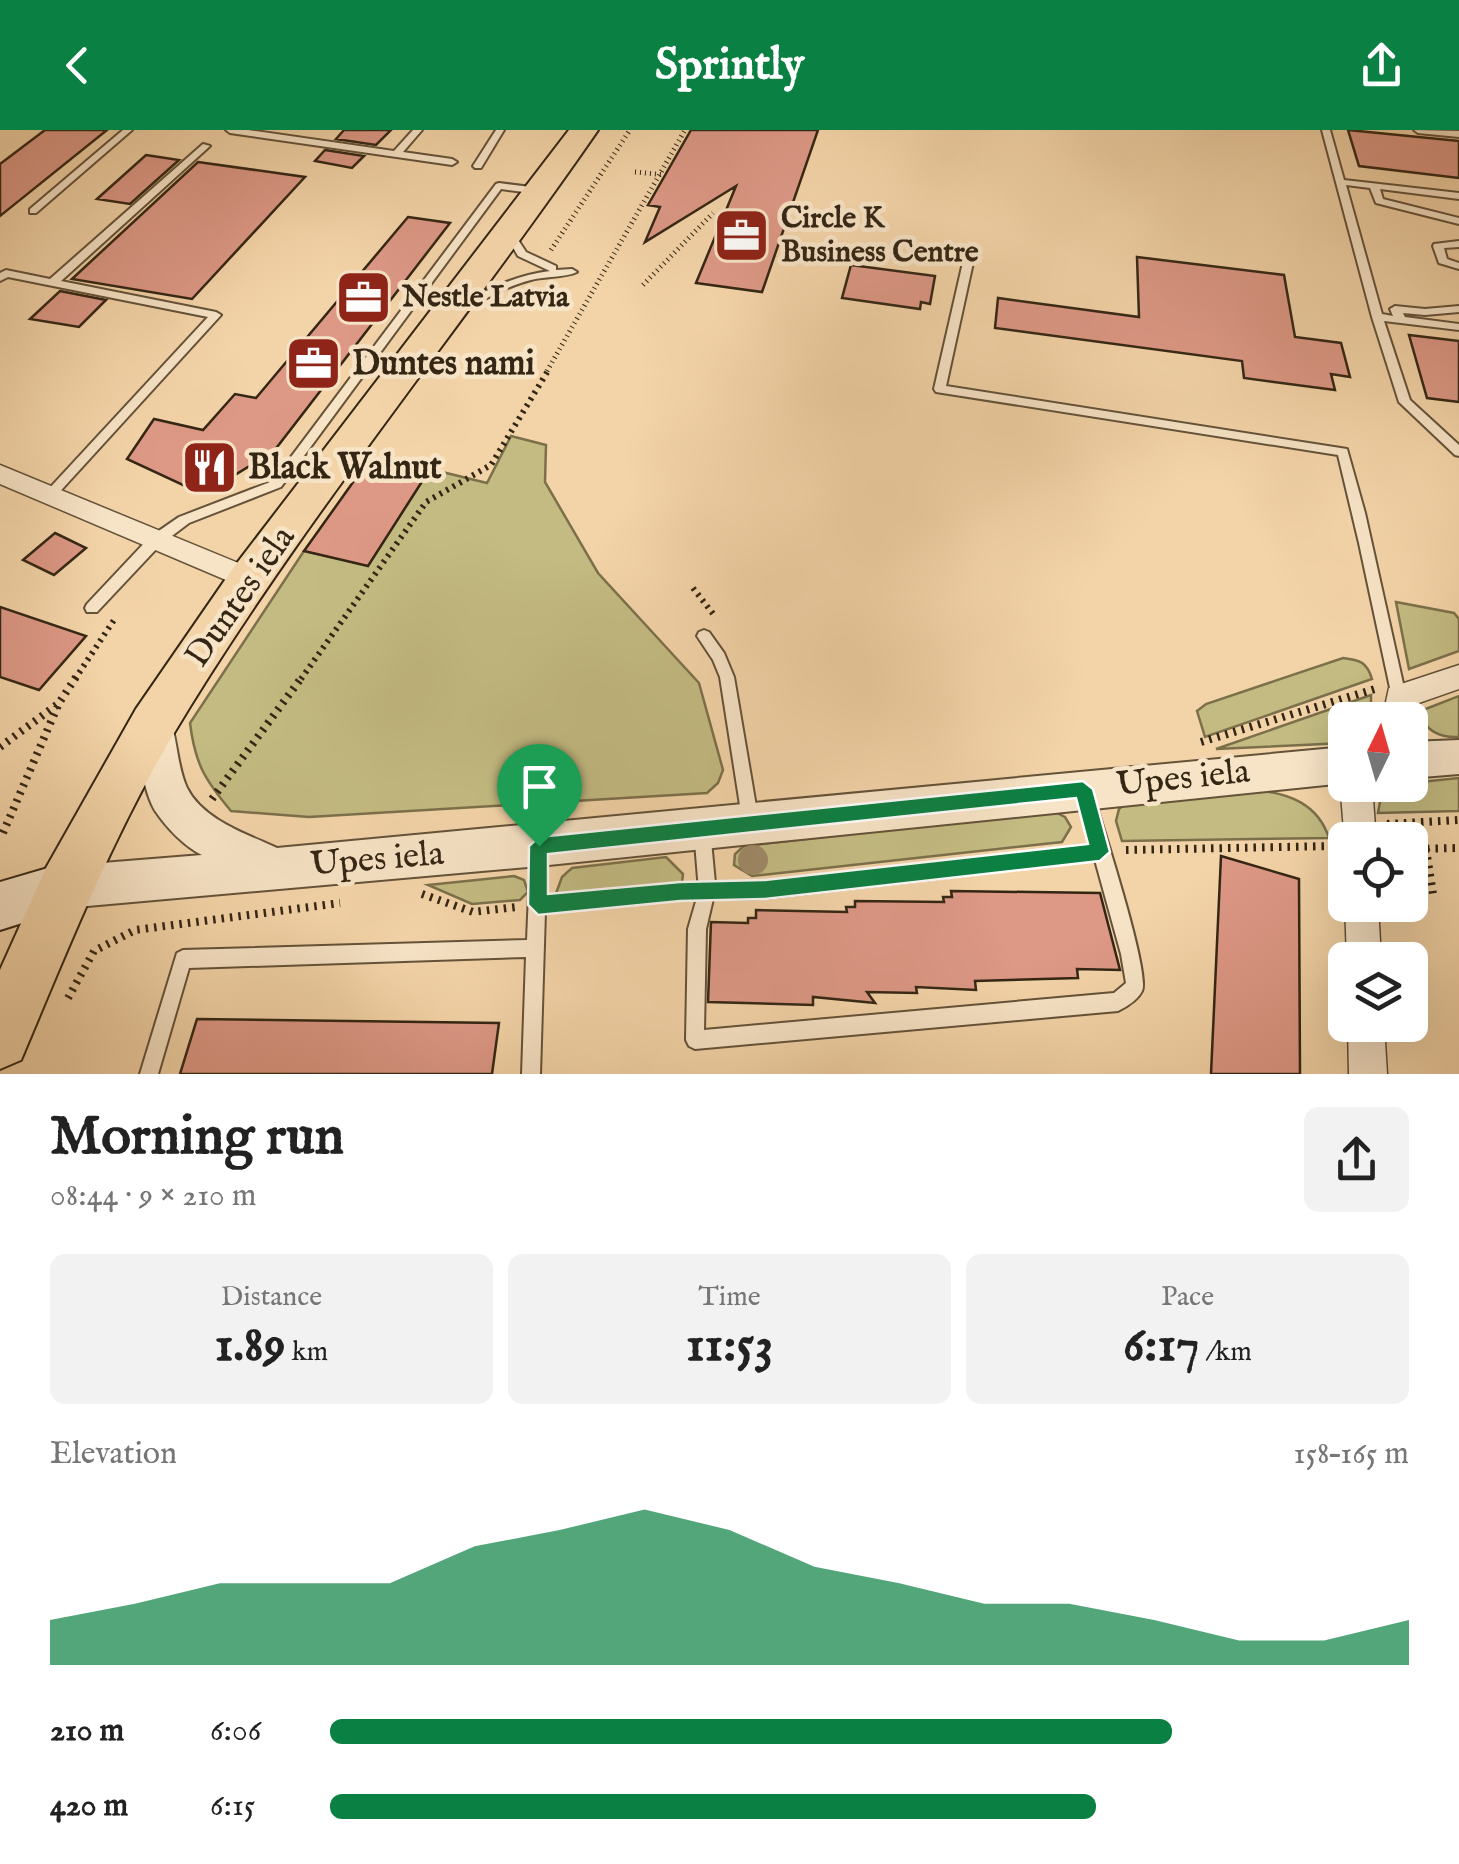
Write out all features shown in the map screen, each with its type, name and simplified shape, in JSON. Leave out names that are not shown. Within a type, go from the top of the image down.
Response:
[{"type":"main road","name":"Duntes iela","points":[[0,1040],[65,887],[154,724],[250,579],[584,130]]},
{"type":"main road","points":[[0,882],[65,887]]},
{"type":"main road","points":[[0,906],[65,887]]},
{"type":"street","points":[[0,474],[250,579]]},
{"type":"street","points":[[1412,702],[1459,678]]},
{"type":"street","points":[[154,724],[170,799],[206,836],[274,868]]},
{"type":"street","points":[[1428,759],[1459,757]]},
{"type":"street","name":"Upes iela","points":[[65,887],[539,846],[1328,766]]},
{"type":"street","points":[[1367,1042],[1368,1074]]},
{"type":"lane","points":[[33,210],[128,130]]},
{"type":"lane","points":[[230,130],[452,162]]},
{"type":"lane","points":[[396,154],[418,130]]},
{"type":"lane","points":[[478,166],[500,130]]},
{"type":"lane","points":[[1326,130],[1377,317],[1405,402],[1459,452]]},
{"type":"lane","points":[[1418,130],[1459,134]]},
{"type":"lane","points":[[53,282],[206,146]]},
{"type":"lane","points":[[1341,182],[1459,196]]},
{"type":"lane","points":[[92,608],[155,541],[184,520],[277,484],[499,186],[540,192]]},
{"type":"lane","points":[[1374,186],[1378,201],[1459,221]]},
{"type":"lane","points":[[449,316],[509,280],[529,274],[572,272],[535,263],[522,254],[510,234]]},
{"type":"lane","points":[[1459,244],[1438,246],[1442,261],[1459,266]]},
{"type":"lane","points":[[968,258],[940,389],[1343,452],[1366,534],[1397,702]]},
{"type":"lane","points":[[0,278],[6,272],[216,314],[50,495]]},
{"type":"lane","points":[[1401,320],[1395,309],[1459,309]]},
{"type":"lane","points":[[1377,317],[1459,327]]},
{"type":"lane","points":[[704,636],[720,657],[727,678],[751,824]]},
{"type":"lane","points":[[702,829],[707,891],[697,929],[695,1040],[1118,1002],[1135,988],[1130,954],[1083,789]]},
{"type":"lane","points":[[530,1074],[539,846]]},
{"type":"lane","points":[[707,891],[765,890],[1100,852]]},
{"type":"lane","points":[[150,1074],[183,959],[536,948]]},
{"type":"path","points":[[551,250],[630,130]]},
{"type":"path","points":[[203,806],[380,572],[426,502],[491,465],[663,175],[685,130]]},
{"type":"path","points":[[635,172],[663,175]]},
{"type":"path","points":[[643,286],[713,213]]},
{"type":"path","points":[[693,588],[726,630]]},
{"type":"path","points":[[3,832],[59,703],[115,618]]},
{"type":"path","points":[[1195,743],[1370,688],[1389,702]]},
{"type":"path","points":[[0,747],[59,703]]},
{"type":"path","points":[[1424,822],[1459,820]]},
{"type":"path","points":[[1100,852],[1328,846]]},
{"type":"path","points":[[1428,849],[1459,848]]},
{"type":"path","points":[[1428,862],[1433,894]]},
{"type":"path","points":[[418,893],[473,912],[707,891]]},
{"type":"path","points":[[66,1002],[94,951],[136,928],[342,903]]},
{"type":"shaded area","points":[[511,436],[546,445],[545,482],[598,573],[699,683],[723,770],[718,783],[707,793],[309,817],[231,811],[203,771],[190,723],[304,551],[368,565],[430,469],[487,483]]},
{"type":"shaded area","points":[[1396,602],[1454,613],[1459,619],[1459,651],[1409,669]]},
{"type":"shaded area","points":[[1343,658],[1362,663],[1372,679],[1205,737],[1197,711],[1206,704]]},
{"type":"shaded area","points":[[1371,695],[1371,702],[1351,702]]},
{"type":"shaded area","points":[[1459,696],[1459,737],[1428,728],[1428,708]]},
{"type":"shaded area","points":[[1328,710],[1328,744],[1216,749]]},
{"type":"shaded area","points":[[1459,778],[1459,811],[1378,813],[1380,802],[1428,802],[1428,781]]},
{"type":"shaded area","points":[[1255,790],[1279,794],[1310,809],[1328,838],[1122,841],[1116,821],[1119,809],[1129,801]]},
{"type":"shaded area","points":[[1053,811],[1065,817],[1071,827],[1062,842],[752,876],[734,865],[735,854],[744,846]]},
{"type":"shaded area","points":[[666,857],[683,874],[682,883],[555,896],[562,877],[572,868]]},
{"type":"shaded area","points":[[514,876],[524,880],[528,892],[520,900],[472,904],[428,885]]},
{"type":"building","points":[[45,130],[107,130],[0,216],[0,164]]},
{"type":"building","points":[[344,130],[391,130],[376,145],[336,139]]},
{"type":"building","points":[[691,130],[818,130],[762,292],[696,283],[736,186],[645,242],[660,207],[648,205]]},
{"type":"building","points":[[1348,130],[1459,141],[1459,178],[1359,166]]},
{"type":"building","points":[[325,150],[364,156],[352,168],[315,161]]},
{"type":"building","points":[[146,155],[179,160],[130,204],[97,199]]},
{"type":"building","points":[[198,162],[305,177],[192,299],[72,279]]},
{"type":"building","name":"Duntes nami","points":[[408,217],[450,223],[274,451],[230,478],[185,486],[127,459],[154,419],[203,430],[235,394],[256,398]]},
{"type":"building","points":[[1137,257],[1284,275],[1295,337],[1341,343],[1350,377],[1331,374],[1335,390],[1244,378],[1242,361],[995,328],[998,298],[1139,317]]},
{"type":"building","points":[[851,265],[935,276],[930,304],[921,302],[920,309],[842,298]]},
{"type":"building","points":[[60,291],[106,300],[79,327],[30,319]]},
{"type":"building","points":[[1409,335],[1459,341],[1459,402],[1427,398]]},
{"type":"building","points":[[371,457],[430,469],[368,566],[304,551]]},
{"type":"building","points":[[55,533],[86,548],[54,575],[23,560]]},
{"type":"building","points":[[0,607],[86,636],[39,690],[0,677]]},
{"type":"building","points":[[1221,856],[1299,879],[1300,1074],[1211,1074]]},
{"type":"building","points":[[951,891],[1100,893],[1120,970],[1077,969],[1078,978],[975,981],[976,990],[916,987],[917,993],[867,992],[875,1003],[813,997],[813,1005],[708,1002],[711,922],[748,923],[748,918],[756,918],[756,910],[847,912],[846,907],[855,907],[855,901],[944,902],[943,897],[952,897]]},
{"type":"building","points":[[197,1019],[499,1023],[492,1074],[180,1074]]},
{"type":"place","name":"Circle K Business Centre","points":[[742,236]]},
{"type":"place","name":"Nestle Latvia","points":[[363,298]]},
{"type":"place","name":"Duntes nami","points":[[313,364]]},
{"type":"place","name":"Black Walnut","points":[[209,468]]},
{"type":"route","points":[[1083,789],[1100,852],[765,890],[680,892],[538,905],[539,846],[1083,789]]}]
